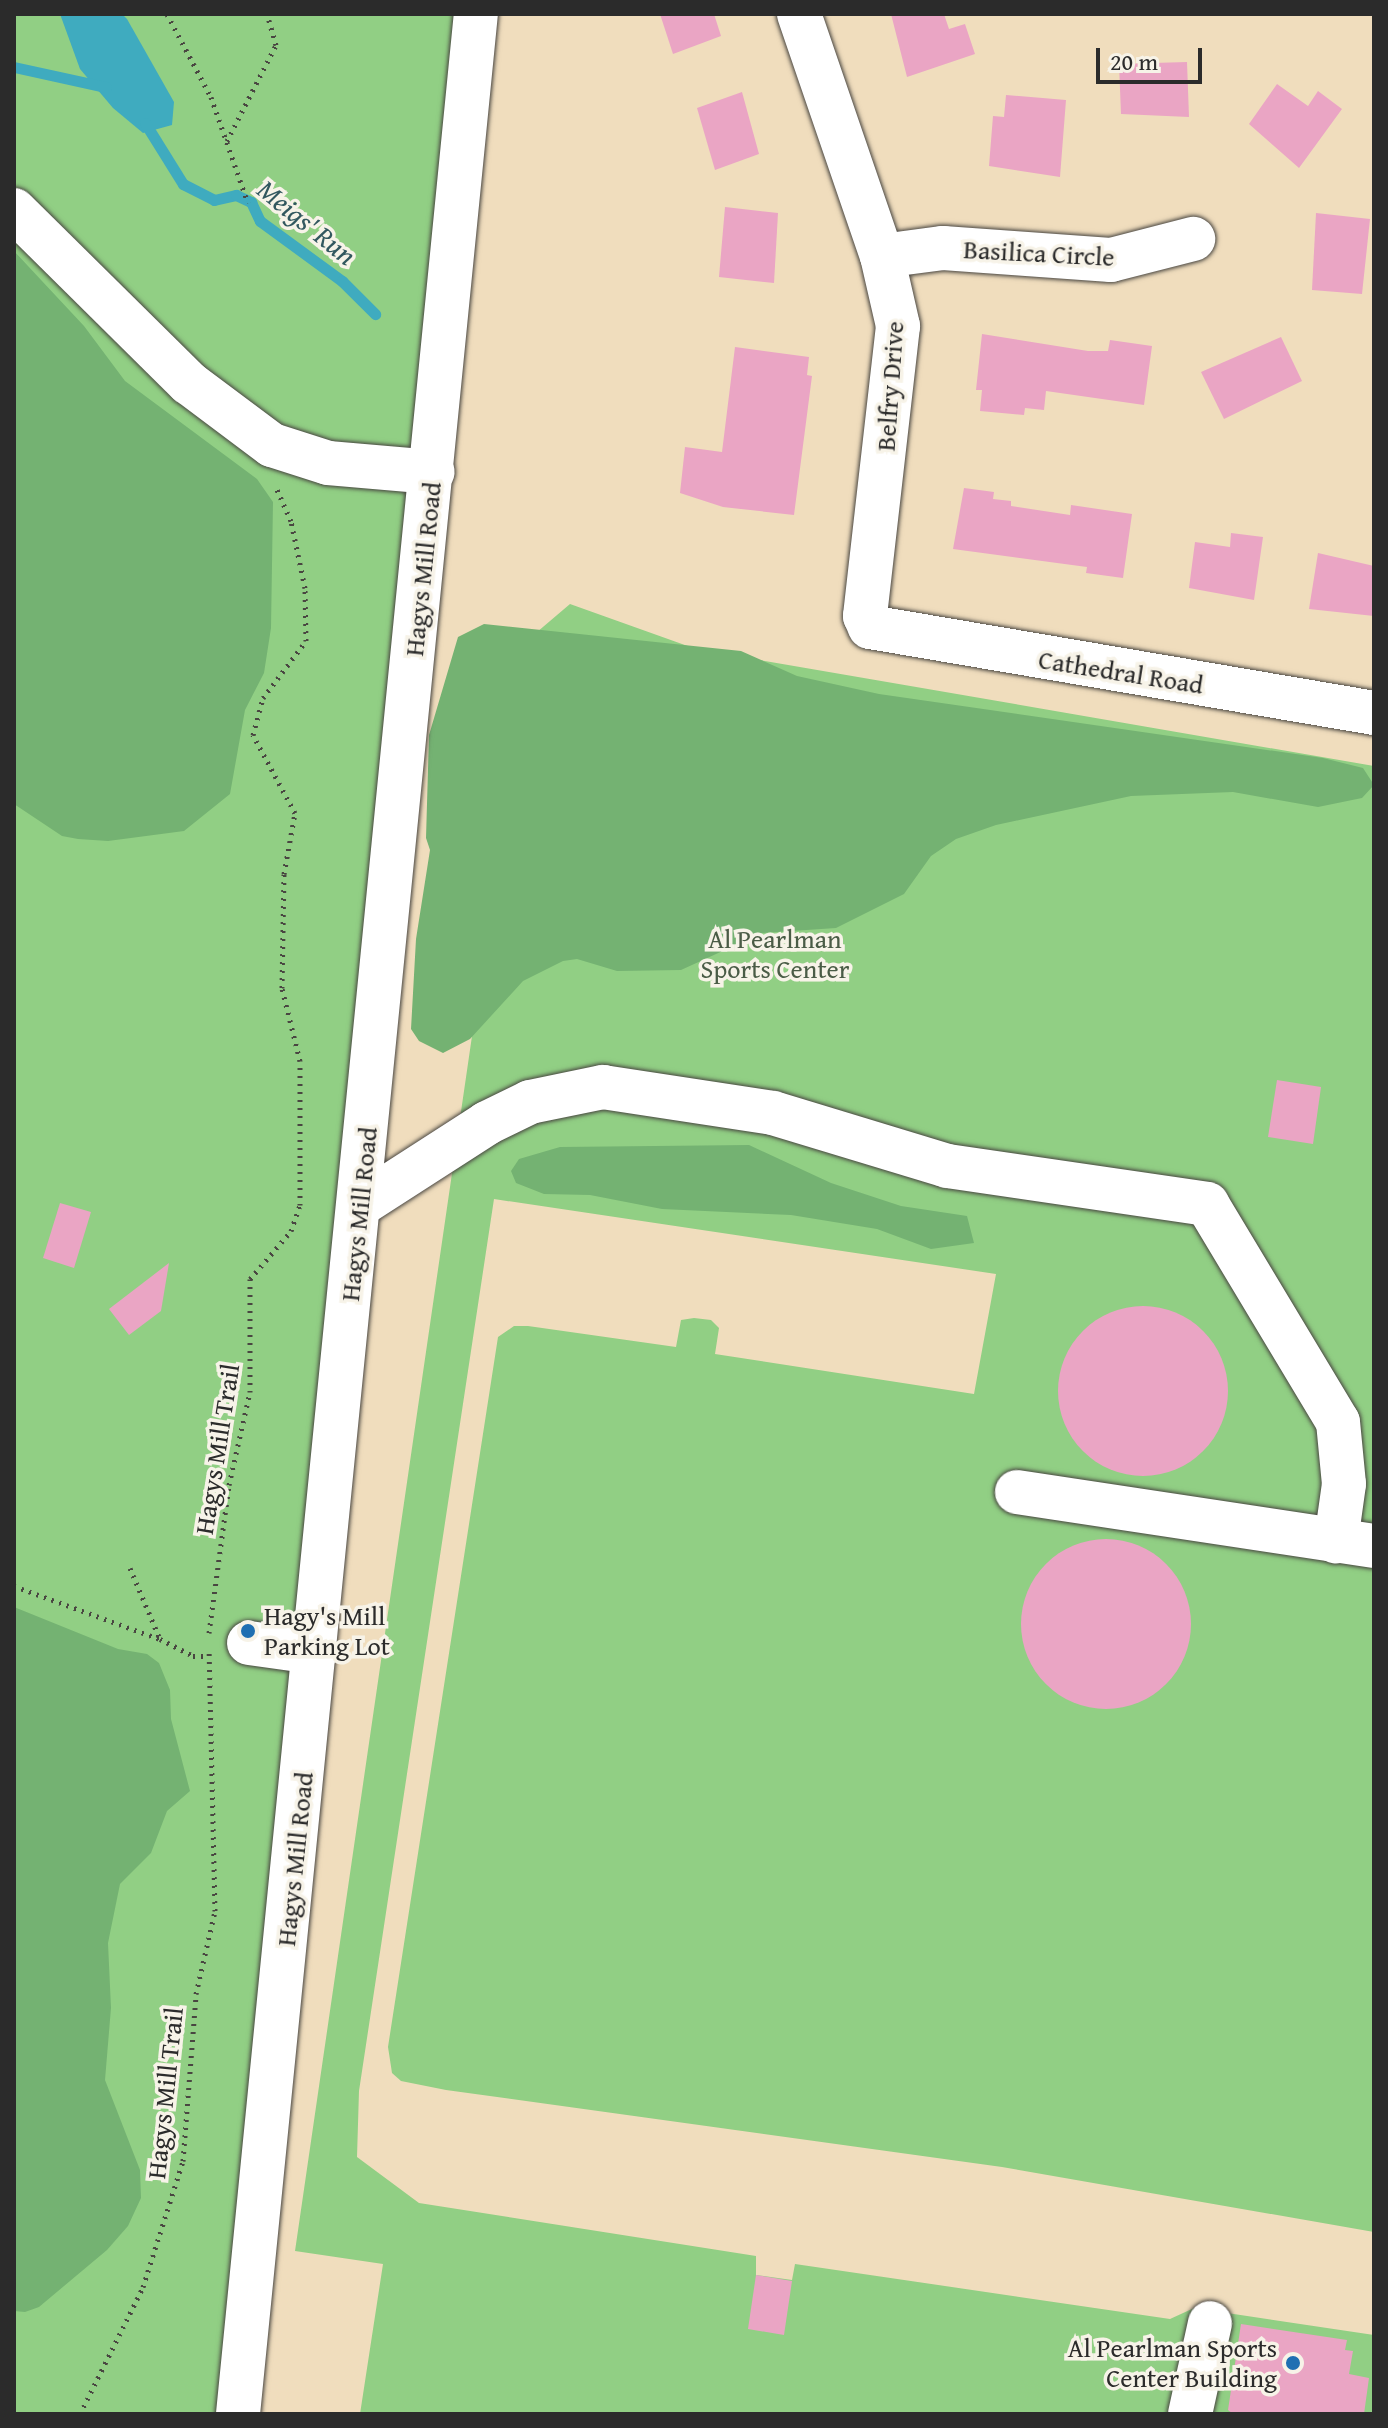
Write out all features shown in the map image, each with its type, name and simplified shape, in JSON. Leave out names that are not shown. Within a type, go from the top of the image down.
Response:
[{"type":"street","name":"Hagys Mill Road","points":[[238,2414],[433,472],[476,14]]},
{"type":"street","name":"Belfry Drive","points":[[799,14],[895,302],[898,347],[865,616],[870,627]]},
{"type":"street","points":[[14,210],[189,383],[272,445],[328,463],[433,472]]},
{"type":"street","name":"Basilica Circle","points":[[882,256],[943,248],[1111,260],[1193,239]]},
{"type":"street","name":"Cathedral Road","points":[[870,627],[1374,713]]},
{"type":"street","points":[[360,1205],[487,1123],[530,1102],[603,1087],[773,1113],[947,1166],[1207,1204],[1338,1422],[1344,1484],[1355,1543],[1017,1492]]},
{"type":"street","points":[[226,1652],[315,1652]]},
{"type":"street","points":[[1190,2414],[1210,2323]]},
{"type":"path","points":[[167,14],[211,97],[248,203]]},
{"type":"path","points":[[227,142],[276,45],[267,14]]},
{"type":"path","name":"Hagys Mill Trail","points":[[80,2414],[143,2287],[183,2161],[196,1994],[215,1911],[226,1652],[229,1485],[250,1392],[250,1279],[291,1231],[300,1205],[300,1061],[282,988],[284,874],[295,813],[253,735],[263,698],[306,641],[305,588],[291,521],[249,429]]},
{"type":"path","points":[[130,1568],[160,1639]]},
{"type":"path","points":[[14,1586],[160,1639],[193,1656],[226,1652]]},
{"type":"green space","points":[[14,14],[461,14],[221,2414],[14,2414]]},
{"type":"green space","points":[[14,251],[84,326],[125,381],[257,479],[273,502],[271,628],[264,673],[245,710],[230,794],[184,831],[108,841],[78,839],[62,836],[14,804]]},
{"type":"green space","name":"Al Pearlman Sports Center","points":[[570,604],[696,649],[1374,766],[1374,2232],[1002,2167],[446,2090],[401,2081],[392,2073],[388,2047],[498,1337],[514,1326],[528,1326],[676,1347],[681,1320],[711,1320],[719,1328],[715,1354],[974,1394],[996,1274],[494,1199],[359,2091],[357,2157],[419,2203],[756,2256],[756,2275],[792,2280],[795,2264],[1170,2319],[1194,2308],[1374,2335],[1374,2414],[360,2414],[383,2264],[295,2251],[530,638]]},
{"type":"green space","points":[[484,624],[741,651],[797,676],[879,694],[1323,758],[1363,768],[1374,785],[1362,798],[1318,807],[1233,792],[1131,796],[996,825],[956,839],[931,856],[904,894],[836,928],[762,933],[681,970],[617,971],[577,959],[563,961],[523,981],[470,1039],[443,1053],[419,1041],[411,1029],[416,939],[430,850],[426,838],[429,735],[458,637]]},
{"type":"green space","points":[[749,1145],[831,1183],[901,1206],[967,1216],[974,1243],[931,1249],[877,1229],[791,1215],[662,1209],[590,1195],[544,1194],[516,1183],[511,1171],[519,1159],[560,1147]]},
{"type":"green space","points":[[14,1607],[118,1649],[147,1654],[159,1663],[170,1690],[171,1719],[190,1791],[167,1811],[151,1853],[120,1884],[108,1943],[111,2008],[105,2080],[140,2170],[141,2198],[128,2226],[107,2250],[39,2307],[25,2312],[14,2311]]},
{"type":"water","points":[[60,14],[122,14],[174,102],[172,125],[143,133],[113,108],[80,69]]},
{"type":"building","points":[[660,14],[714,14],[721,36],[673,54]]},
{"type":"building","points":[[891,14],[944,14],[949,29],[965,24],[975,54],[907,77]]},
{"type":"building","points":[[1187,62],[1189,117],[1121,114],[1119,64]]},
{"type":"building","points":[[1277,84],[1308,106],[1318,91],[1342,109],[1299,168],[1249,124]]},
{"type":"building","points":[[742,92],[759,154],[715,170],[697,108]]},
{"type":"building","points":[[1006,95],[1066,100],[1060,177],[989,166],[993,116],[1004,117]]},
{"type":"building","points":[[725,207],[778,213],[774,283],[719,277]]},
{"type":"building","points":[[1316,213],[1370,219],[1362,294],[1312,290]]},
{"type":"building","points":[[982,334],[1088,351],[1108,351],[1110,340],[1152,346],[1144,405],[1046,391],[1044,410],[1025,408],[1024,415],[980,411],[982,390],[976,390]]},
{"type":"building","points":[[1281,337],[1302,381],[1224,419],[1201,372]]},
{"type":"building","points":[[735,347],[809,357],[807,375],[812,376],[794,515],[723,507],[680,493],[685,447],[722,452]]},
{"type":"building","points":[[964,488],[994,492],[993,499],[1011,501],[1011,506],[1070,515],[1071,505],[1132,514],[1123,578],[1086,573],[1087,567],[953,549]]},
{"type":"building","points":[[1231,533],[1263,537],[1254,600],[1189,588],[1195,542],[1230,547]]},
{"type":"building","points":[[1318,553],[1374,566],[1374,616],[1309,609]]},
{"type":"building","points":[[1277,1080],[1321,1087],[1313,1144],[1268,1137]]},
{"type":"building","points":[[60,1203],[91,1212],[74,1268],[43,1258]]},
{"type":"building","points":[[169,1263],[161,1311],[129,1335],[109,1309]]},
{"type":"building","points":[[1143,1306],[1175,1313],[1203,1331],[1221,1359],[1228,1391],[1221,1423],[1203,1451],[1175,1469],[1143,1476],[1111,1469],[1083,1451],[1065,1423],[1058,1391],[1065,1359],[1083,1331],[1111,1313]]},
{"type":"building","points":[[1106,1539],[1138,1546],[1166,1564],[1184,1592],[1191,1624],[1184,1656],[1166,1684],[1138,1702],[1106,1709],[1074,1702],[1046,1684],[1028,1656],[1021,1624],[1028,1592],[1046,1564],[1074,1546]]},
{"type":"building","points":[[756,2275],[792,2281],[784,2335],[748,2329]]},
{"type":"building","name":"Al Pearlman Sports Center Building","points":[[1241,2324],[1347,2340],[1345,2350],[1353,2351],[1349,2374],[1369,2378],[1364,2414],[1233,2414],[1228,2410]]},
{"type":"waterway","name":"Meigs' Run","points":[[14,67],[106,87]]},
{"type":"waterway","name":"Meigs' Run","points":[[145,123],[183,184],[214,200],[236,195],[251,202],[260,221],[342,281],[375,314]]},
{"type":"place","name":"Hagy's Mill Parking Lot","points":[[248,1631]]},
{"type":"place","name":"Al Pearlman Sports Center Building","points":[[1293,2363]]}]
